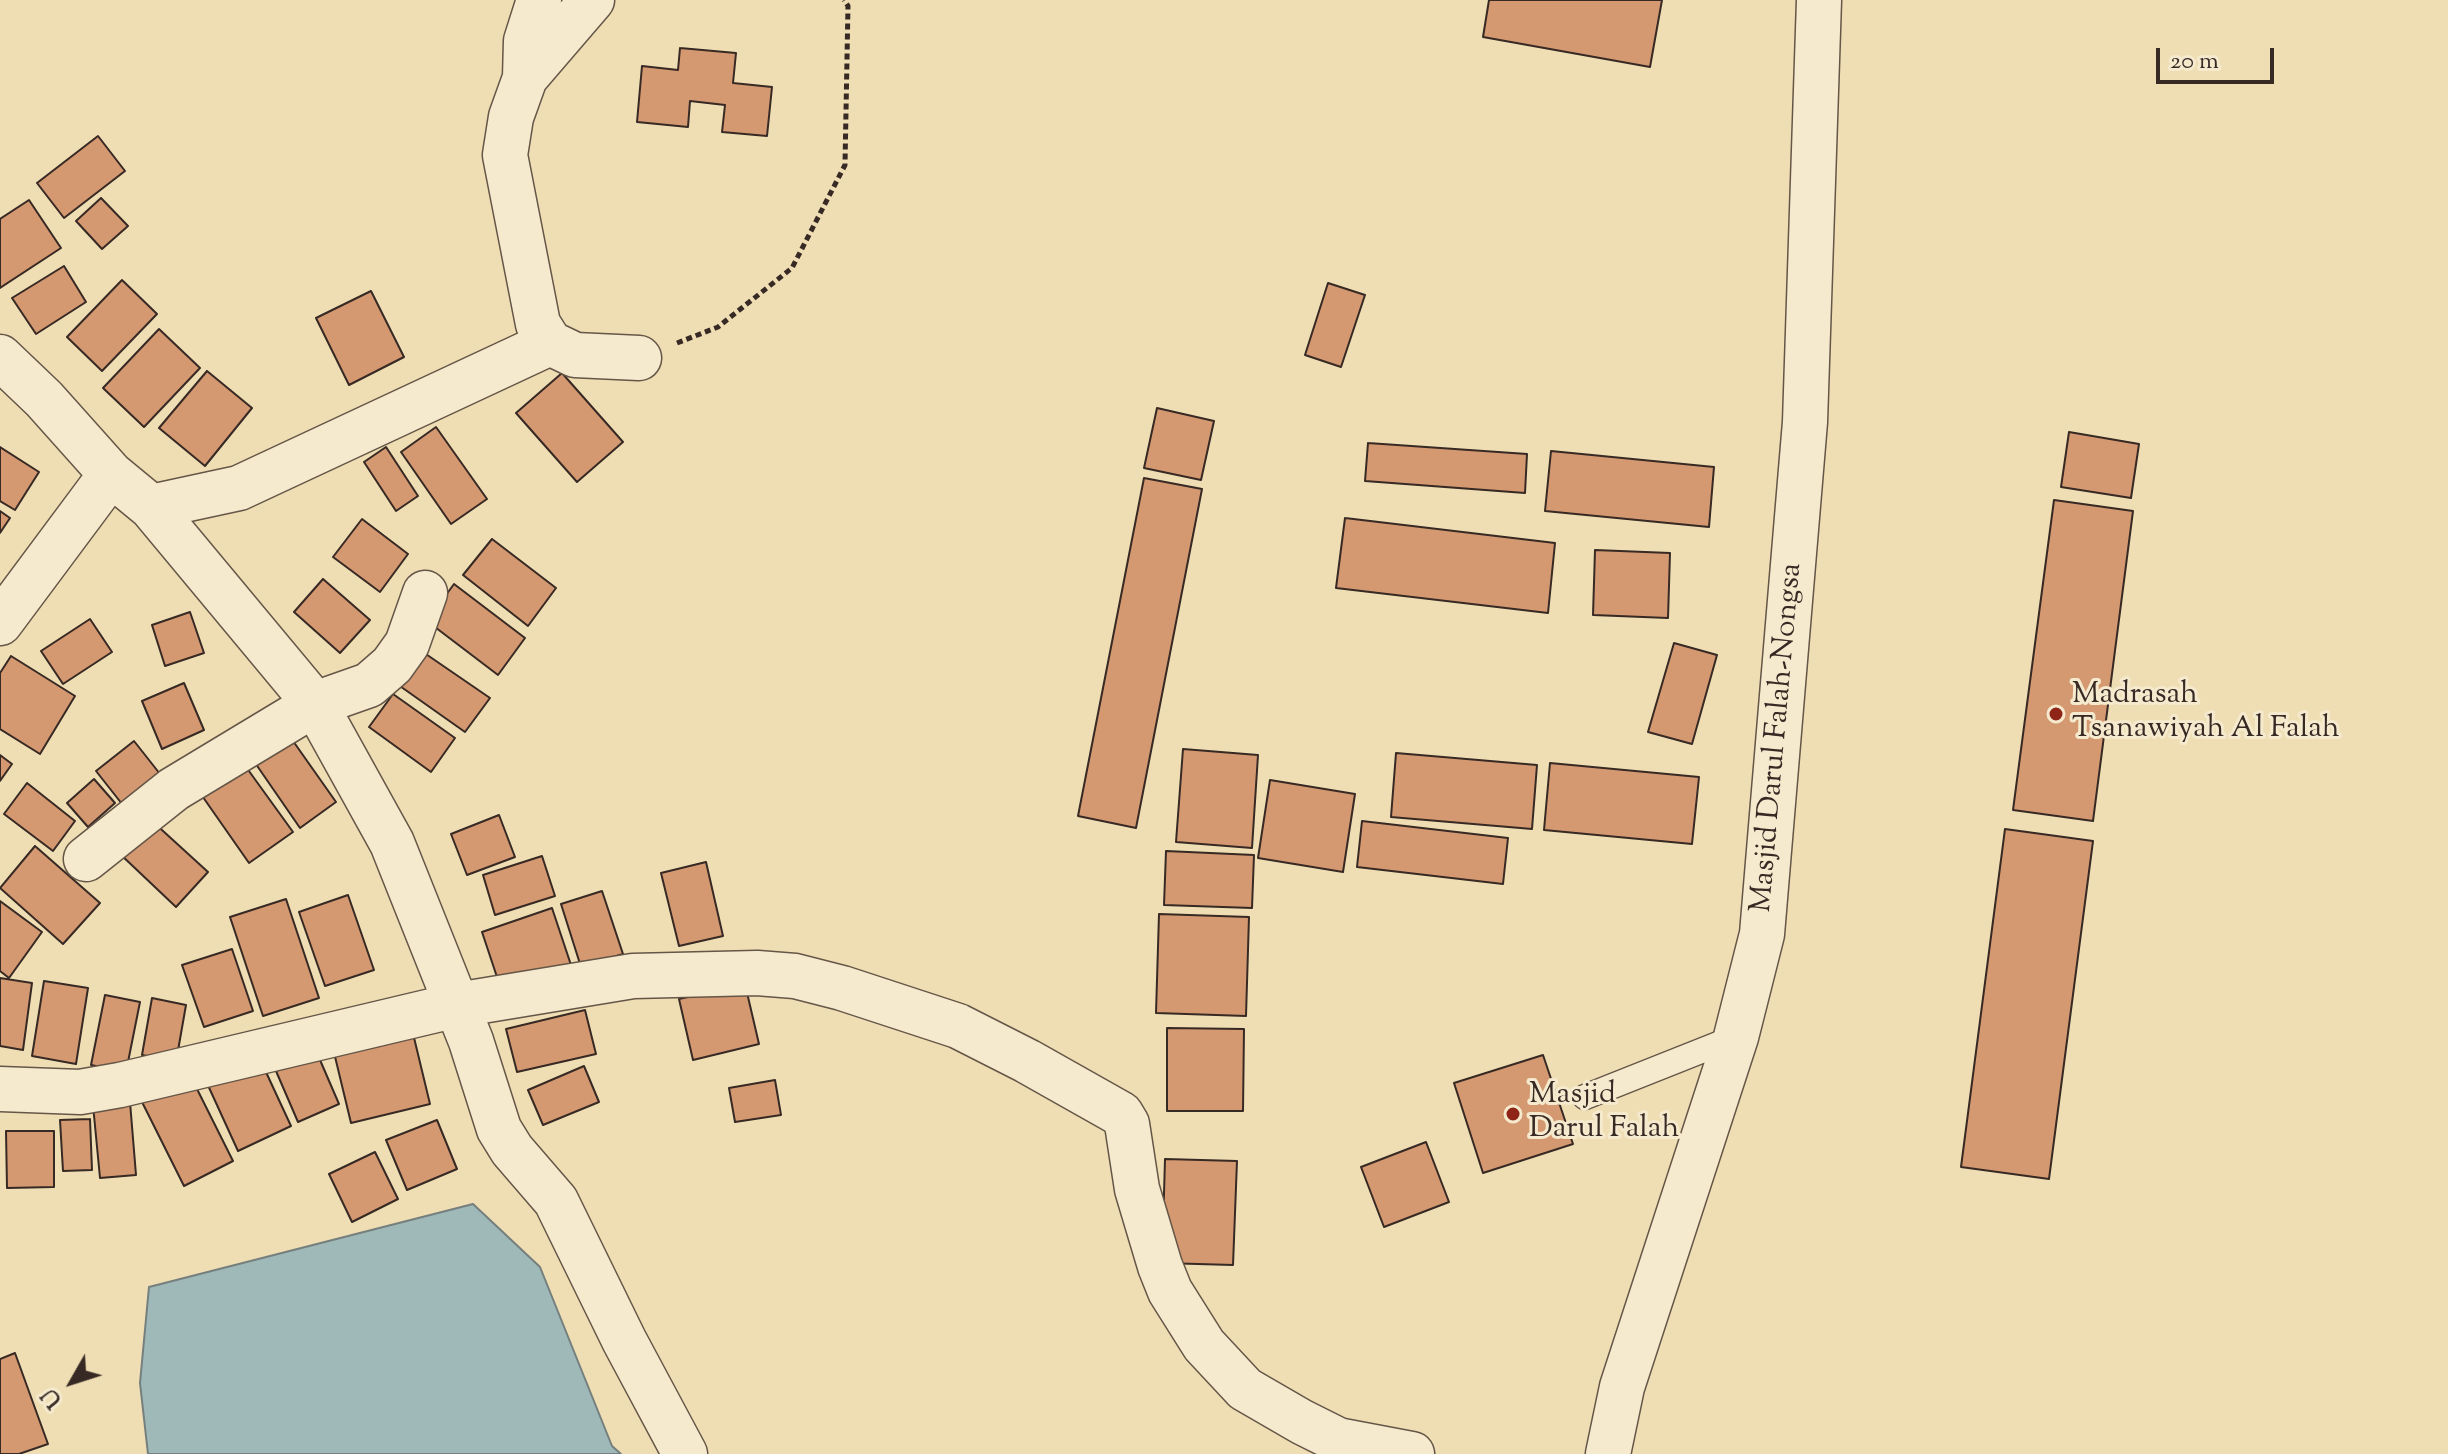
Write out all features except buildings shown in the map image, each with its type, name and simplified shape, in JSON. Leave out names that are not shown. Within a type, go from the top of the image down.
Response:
[{"type":"street","points":[[539,0],[526,41],[525,78],[511,117],[505,155],[538,324],[550,343],[575,355],[639,358]]},
{"type":"street","points":[[525,78],[592,0]]},
{"type":"street","name":"Masjid Darul Falah-Nongsa","points":[[1608,1454],[1622,1387],[1736,1037],[1762,934],[1804,438],[1819,0]]},
{"type":"street","points":[[151,507],[239,488],[550,343]]},
{"type":"street","points":[[0,357],[44,399],[111,474],[151,507],[315,704],[392,843],[471,1041],[499,1129],[512,1150],[556,1201],[624,1340],[685,1454]]},
{"type":"street","points":[[0,623],[111,474]]},
{"type":"street","points":[[86,859],[174,789],[315,704],[369,685],[392,665],[407,644],[425,593]]},
{"type":"street","points":[[0,1089],[80,1092],[120,1085],[457,1005],[633,976],[757,973],[795,976],[842,988],[958,1026],[1121,1114],[1127,1124],[1137,1189],[1160,1266],[1170,1291],[1204,1345],[1245,1389],[1338,1440],[1412,1454]]},
{"type":"lane","points":[[1585,1097],[1736,1037]]},
{"type":"path","points":[[639,358],[718,327],[792,268],[845,165],[848,6],[844,0]]},
{"type":"water","points":[[473,1204],[540,1267],[612,1446],[621,1454],[148,1454],[140,1383],[149,1287]]},
{"type":"place","name":"Madrasah Tsanawiyah Al Falah","points":[[2056,714]]},
{"type":"place","name":"Masjid Darul Falah","points":[[1513,1114]]}]
